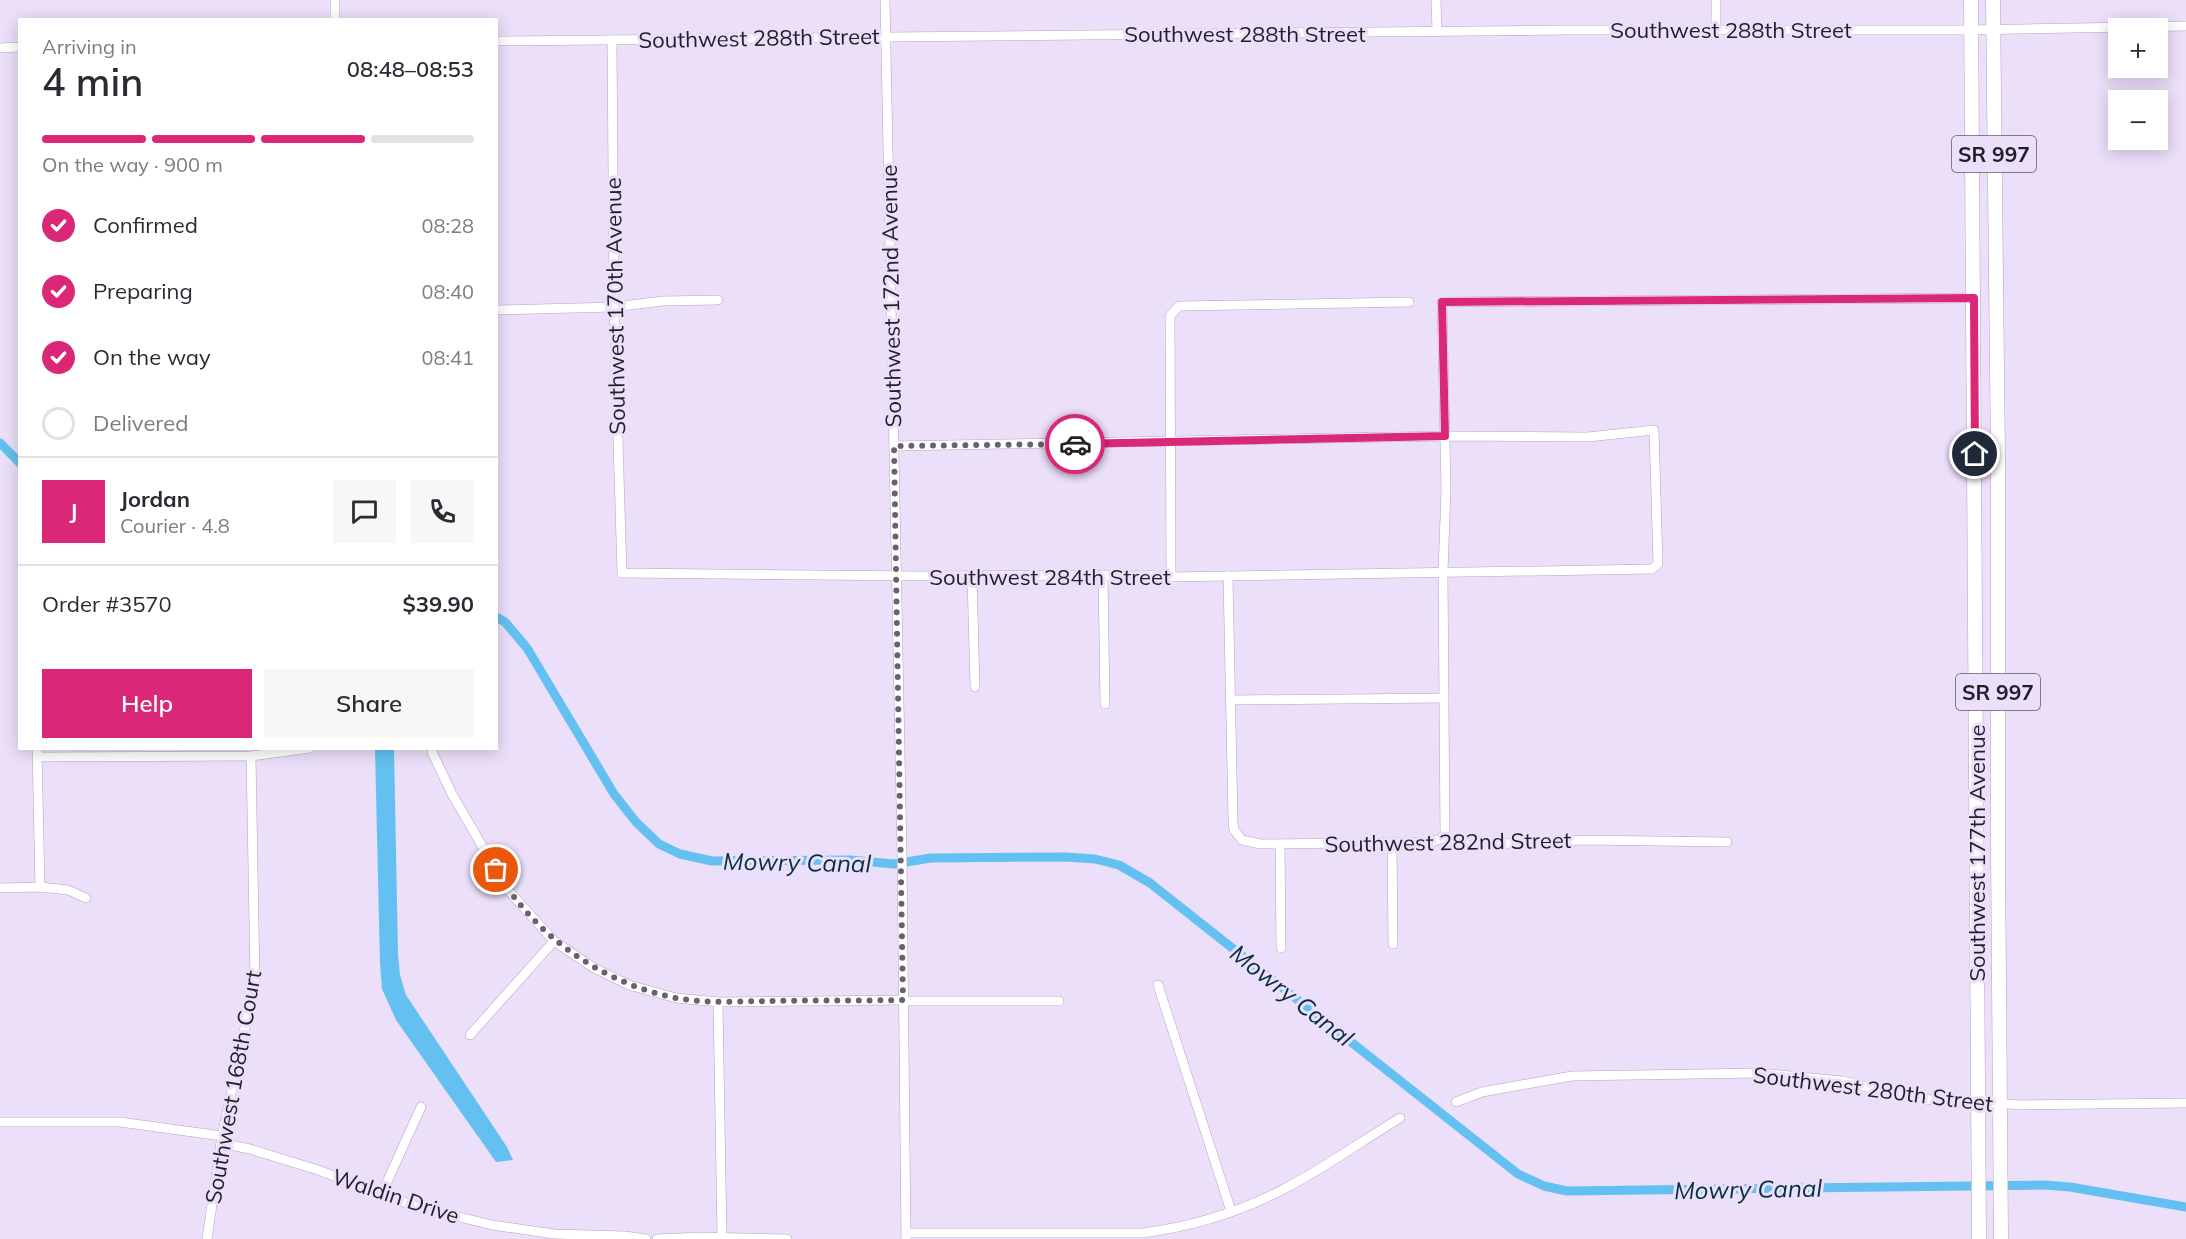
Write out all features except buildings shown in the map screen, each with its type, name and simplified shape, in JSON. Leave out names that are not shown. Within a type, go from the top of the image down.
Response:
[{"type":"highway","name":"Southwest 177th Avenue","points":[[1971,0],[1979,1239]]},
{"type":"highway","name":"Southwest 177th Avenue","points":[[1993,0],[2001,1239]]},
{"type":"highway","points":[[1976,821],[1998,850]]},
{"type":"street","points":[[335,0],[335,18]]},
{"type":"street","name":"Southwest 172nd Avenue","points":[[885,0],[902,853],[906,1236]]},
{"type":"street","points":[[1436,0],[1437,32]]},
{"type":"street","points":[[1716,0],[1716,31]]},
{"type":"street","name":"Southwest 288th Street","points":[[498,41],[1565,30],[1971,30],[2186,26]]},
{"type":"street","name":"Southwest 170th Avenue","points":[[612,40],[614,307],[622,573]]},
{"type":"street","points":[[0,48],[18,47]]},
{"type":"street","points":[[1445,837],[1443,572],[1446,490],[1442,302],[1974,298]]},
{"type":"street","points":[[498,310],[614,307],[663,301],[718,300]]},
{"type":"street","points":[[1171,577],[1170,316],[1179,306],[1409,302]]},
{"type":"street","name":"Southwest 284th Street","points":[[622,573],[1171,577],[1652,569],[1658,564],[1654,430],[1588,437],[1445,436]]},
{"type":"street","points":[[894,446],[1445,436]]},
{"type":"street","points":[[1103,575],[1105,704]]},
{"type":"street","points":[[972,576],[975,687]]},
{"type":"street","points":[[1228,576],[1231,700],[1444,698]]},
{"type":"street","name":"Southwest 282nd Street","points":[[1231,700],[1233,821],[1234,830],[1242,840],[1260,844],[1392,843],[1431,842],[1445,837],[1471,846],[1586,840],[1727,842]]},
{"type":"street","points":[[40,887],[37,753],[251,756],[295,750]]},
{"type":"street","points":[[432,752],[452,794],[507,889],[554,941],[594,968],[630,985],[676,998],[718,1002],[1059,1001]]},
{"type":"street","name":"Southwest 168th Court","points":[[207,1239],[221,1139],[255,980],[255,862],[251,756]]},
{"type":"street","points":[[1392,843],[1393,944]]},
{"type":"street","points":[[1280,844],[1281,948]]},
{"type":"street","points":[[0,888],[40,887],[68,890],[86,898]]},
{"type":"street","points":[[470,1035],[554,941]]},
{"type":"street","points":[[1158,985],[1231,1211]]},
{"type":"street","points":[[718,1002],[722,1238]]},
{"type":"street","name":"Southwest 280th Street","points":[[1456,1102],[1482,1092],[1572,1076],[1760,1073],[1842,1081],[1923,1099],[1978,1101],[2000,1105],[2186,1103]]},
{"type":"street","points":[[382,1193],[420,1107]]},
{"type":"street","points":[[906,1236],[1142,1236],[1174,1229],[1231,1211],[1282,1190],[1400,1118]]},
{"type":"street","points":[[0,1122],[120,1122],[221,1139]]},
{"type":"street","name":"Waldin Drive","points":[[221,1139],[415,1206],[512,1228],[554,1234],[625,1236],[646,1239]]},
{"type":"street","points":[[657,1239],[787,1239]]},
{"type":"water","points":[[375,750],[394,750],[400,975],[406,995],[507,1147],[513,1160],[496,1162],[396,1020],[382,989]]},
{"type":"waterway","name":"Mowry Canal","points":[[0,443],[18,461]]},
{"type":"waterway","name":"Mowry Canal","points":[[498,618],[505,622],[527,648],[614,794],[636,822],[659,844],[680,854],[712,861],[850,860],[894,864],[931,858],[1065,857],[1095,859],[1119,865],[1150,883],[1518,1174],[1544,1186],[1567,1191],[2045,1185],[2070,1187],[2186,1207]]},
{"type":"way so far","points":[[496,870],[507,889],[554,941],[594,968],[630,985],[676,998],[718,1002],[903,1000],[894,446],[1075,444]]},
{"type":"route","points":[[1075,444],[1445,436],[1442,302],[1974,298],[1975,454]]}]
